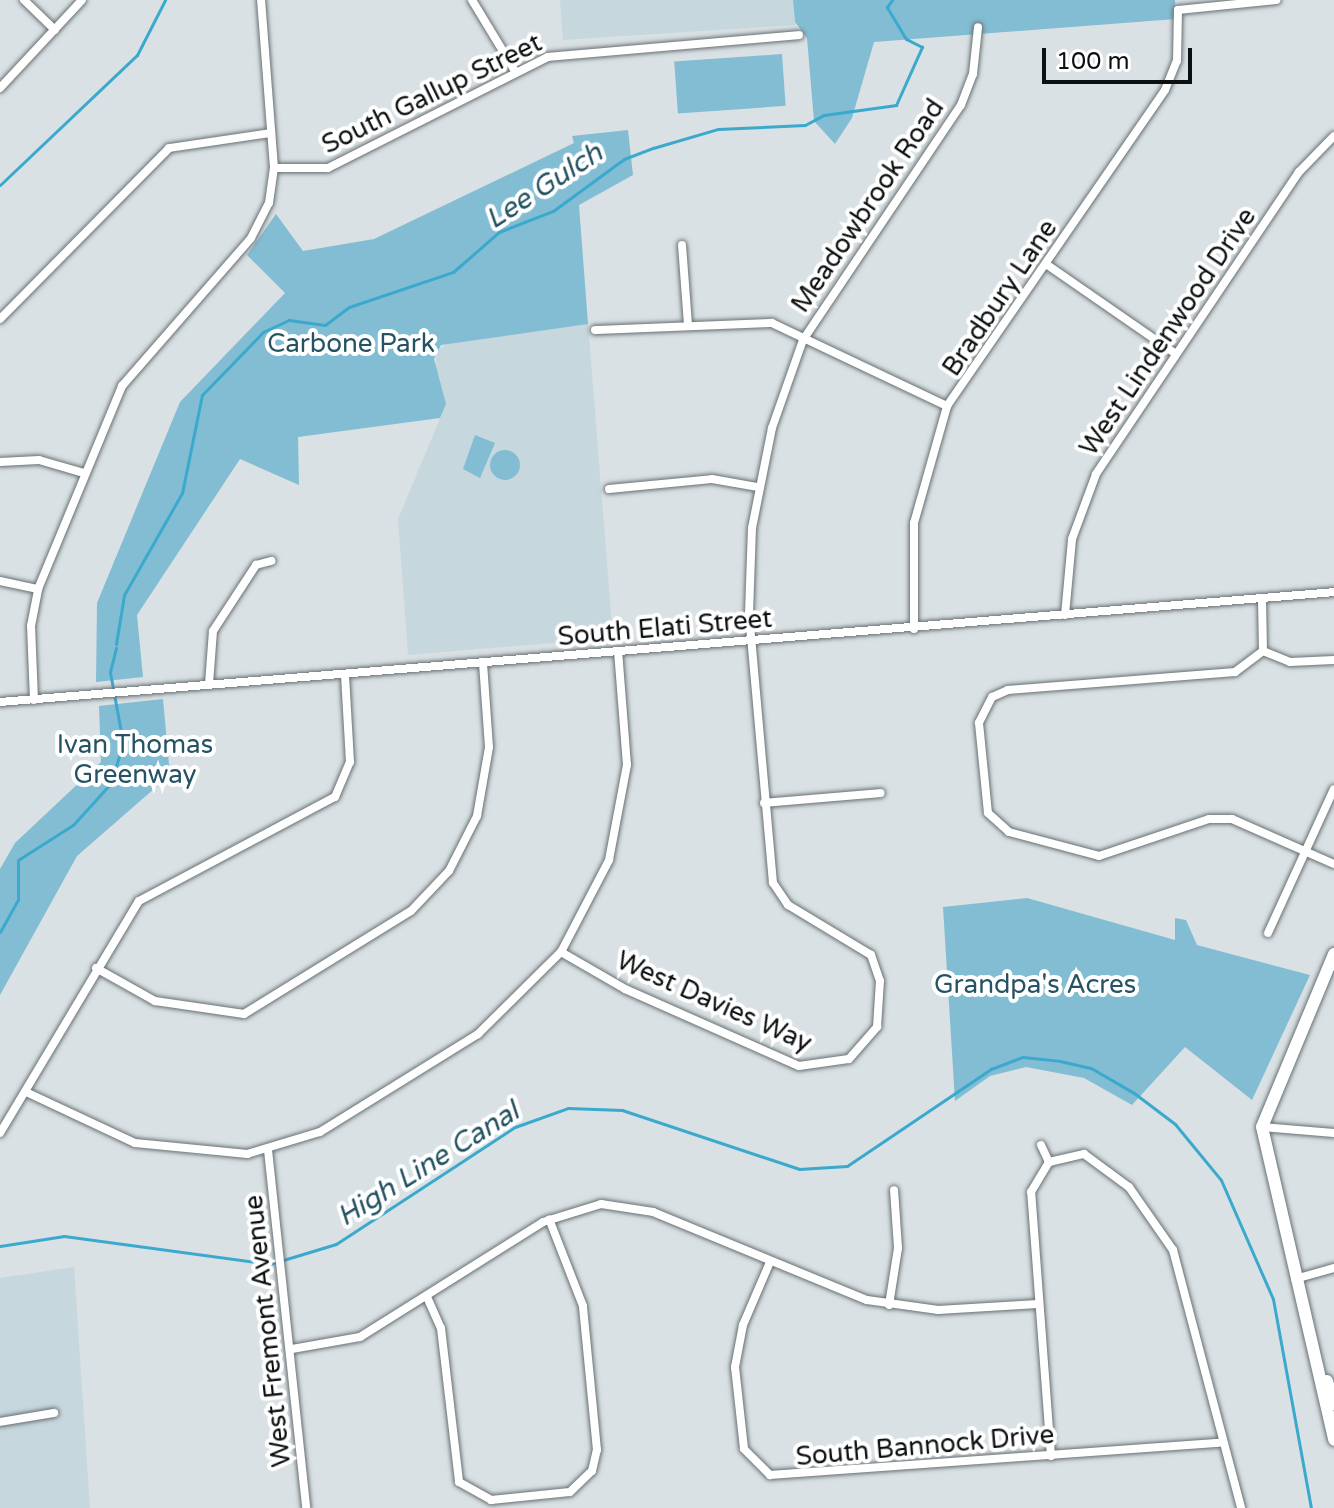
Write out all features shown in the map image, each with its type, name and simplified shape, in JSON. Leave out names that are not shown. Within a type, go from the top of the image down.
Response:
[{"type":"street","points":[[24,0],[55,30]]},
{"type":"street","points":[[0,88],[82,0]]},
{"type":"street","points":[[34,700],[31,626],[38,589],[84,473],[130,374],[263,220],[274,168],[261,0]]},
{"type":"street","points":[[472,0],[515,71]]},
{"type":"street","name":"Bradbury Lane","points":[[914,629],[914,523],[947,406],[1165,90],[1177,61],[1178,10],[1276,0]]},
{"type":"street","name":"Meadowbrook Road","points":[[751,641],[758,487],[803,340],[961,105],[973,74],[978,27]]},
{"type":"street","name":"South Gallup Street","points":[[274,168],[328,168],[515,71],[567,53],[799,35]]},
{"type":"street","points":[[0,319],[169,148],[271,133]]},
{"type":"street","name":"West Lindenwood Drive","points":[[1065,615],[1070,549],[1084,500],[1173,352],[1299,172],[1334,136]]},
{"type":"street","points":[[682,245],[688,325]]},
{"type":"street","points":[[1046,264],[1173,352]]},
{"type":"street","points":[[595,330],[772,323],[947,406]]},
{"type":"street","points":[[0,462],[39,460],[84,473]]},
{"type":"street","points":[[609,489],[712,479],[758,487]]},
{"type":"street","points":[[209,684],[213,631],[256,565],[271,561]]},
{"type":"street","points":[[0,581],[38,589]]},
{"type":"street","name":"South Elati Street","points":[[0,702],[1334,592]]},
{"type":"street","points":[[1262,599],[1263,651]]},
{"type":"street","name":"West Davies Way","points":[[561,952],[625,989],[799,1066],[824,1067],[857,1053],[880,1017],[876,964],[857,942],[779,896],[764,803],[751,641]]},
{"type":"street","points":[[26,1092],[135,1143],[219,1156],[268,1150],[332,1126],[478,1034],[561,952],[600,883],[623,807],[628,734],[618,651]]},
{"type":"street","points":[[1263,651],[1290,662],[1334,660]]},
{"type":"street","points":[[1263,651],[1235,672],[996,694],[980,718],[986,804],[1000,828],[1089,855],[1224,818],[1334,864]]},
{"type":"street","points":[[96,968],[155,1001],[244,1014],[411,911],[449,871],[477,816],[489,747],[483,663]]},
{"type":"street","points":[[0,1133],[96,968],[139,901],[335,797],[350,762],[345,675]]},
{"type":"street","points":[[1268,933],[1334,789]]},
{"type":"street","points":[[764,803],[881,793]]},
{"type":"street","points":[[1334,954],[1262,1127],[1334,1440]]},
{"type":"street","points":[[1262,1127],[1334,1133]]},
{"type":"street","points":[[1041,1145],[1049,1162]]},
{"type":"street","name":"West Fremont Avenue","points":[[268,1150],[285,1271],[306,1508]]},
{"type":"street","points":[[1051,1456],[1030,1202],[1035,1179],[1049,1162],[1074,1154],[1101,1162],[1161,1229],[1190,1292],[1219,1443],[1241,1508]]},
{"type":"street","points":[[889,1305],[898,1248],[894,1190]]},
{"type":"street","points":[[292,1349],[360,1337],[549,1219],[585,1206],[635,1207],[770,1262],[889,1305],[1038,1304]]},
{"type":"street","points":[[427,1297],[441,1328],[459,1482],[491,1500],[570,1492],[592,1471],[597,1450],[583,1306],[549,1219]]},
{"type":"street","name":"South Bannock Drive","points":[[770,1262],[738,1340],[735,1367],[744,1449],[762,1472],[782,1478],[1219,1443]]},
{"type":"street","points":[[1295,1279],[1334,1268]]},
{"type":"street","points":[[1295,1279],[1334,1404]]},
{"type":"street","points":[[0,1422],[54,1413]]},
{"type":"shaded area","points":[[560,0],[793,0],[795,25],[563,40]]},
{"type":"shaded area","points":[[588,324],[613,638],[408,655],[398,519],[446,404],[434,376],[437,351],[451,341]]},
{"type":"shaded area","points":[[74,1267],[90,1508],[0,1508],[0,1278]]},
{"type":"green space","points":[[793,0],[1175,0],[1176,19],[874,42],[852,118],[835,144],[814,121],[807,38],[795,22]]},
{"type":"green space","points":[[782,54],[786,106],[678,113],[674,62]]},
{"type":"green space","name":"Carbone Park","points":[[628,130],[633,175],[579,205],[588,324],[441,345],[434,359],[446,404],[440,418],[298,437],[299,485],[240,459],[137,615],[143,677],[96,682],[97,603],[180,402],[285,293],[247,255],[276,214],[303,251],[374,239],[574,143],[572,136]]},
{"type":"green space","points":[[475,435],[495,443],[480,478],[463,469]]},
{"type":"green space","points":[[505,450],[516,454],[520,465],[516,476],[505,480],[494,476],[490,465],[494,454]]},
{"type":"green space","name":"Ivan Thomas Greenway","points":[[163,699],[170,775],[77,856],[0,995],[0,869],[15,843],[101,762],[99,706]]},
{"type":"green space","name":"Grandpa's Acres","points":[[1027,898],[1175,940],[1175,918],[1186,920],[1197,945],[1310,975],[1252,1100],[1185,1047],[1132,1105],[1084,1078],[1026,1067],[990,1076],[955,1101],[943,907]]},
{"type":"waterway","name":"High Line Canal","points":[[0,185],[137,55],[165,0]]},
{"type":"waterway","name":"Lee Gulch","points":[[116,644],[124,595],[182,493],[202,395],[263,332],[289,320],[325,325],[349,307],[453,272],[499,232],[553,211],[624,159],[653,148],[718,129],[805,125],[824,115],[896,105],[922,47],[906,39],[887,7],[892,0]]},
{"type":"waterway","name":"Lee Gulch","points":[[0,932],[18,900],[18,860],[73,825],[111,783],[123,743],[110,672],[116,648]]},
{"type":"waterway","name":"High Line Canal","points":[[0,1246],[64,1236],[270,1264],[336,1244],[515,1127],[568,1108],[622,1110],[799,1169],[847,1166],[991,1069],[1023,1057],[1060,1061],[1091,1068],[1134,1093],[1175,1124],[1221,1180],[1273,1299],[1311,1508]]}]
